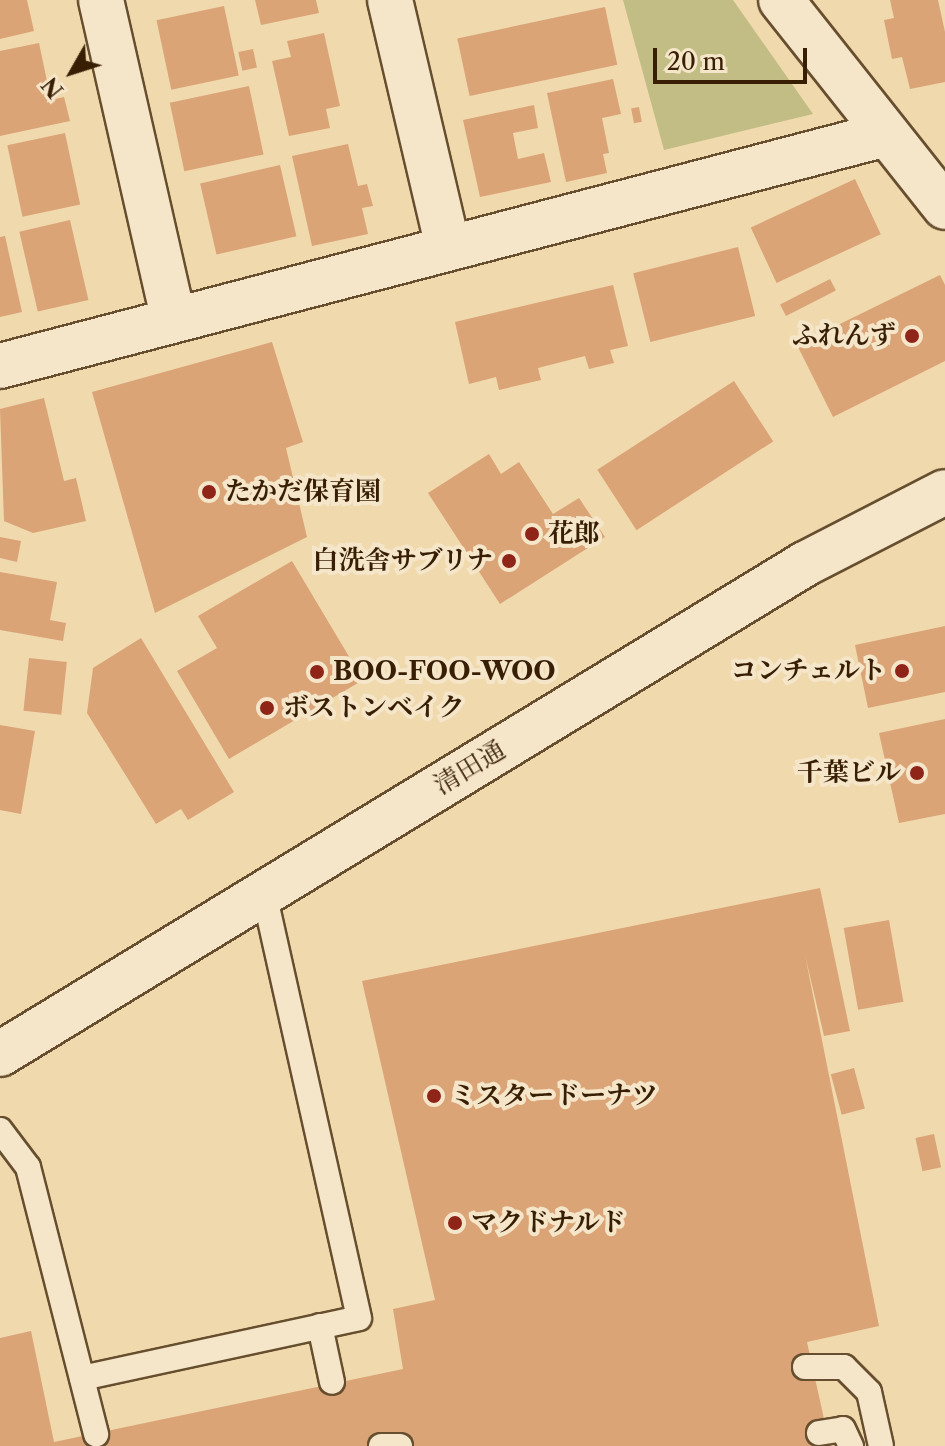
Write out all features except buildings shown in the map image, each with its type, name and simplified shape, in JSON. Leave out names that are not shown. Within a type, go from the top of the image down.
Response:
[{"type":"street","points":[[101,0],[173,318]]},
{"type":"street","points":[[390,0],[448,248]]},
{"type":"street","points":[[781,0],[945,207]]},
{"type":"street","points":[[0,366],[173,318],[886,134]]},
{"type":"street","name":"清田通","points":[[0,1054],[805,564],[945,492]]},
{"type":"lane","points":[[82,1378],[359,1318],[264,894]]},
{"type":"lane","points":[[0,1130],[28,1167],[96,1434]]},
{"type":"lane","points":[[320,1326],[332,1382]]},
{"type":"lane","points":[[805,1367],[844,1367],[869,1392],[881,1446]]},
{"type":"lane","points":[[819,1433],[843,1429],[851,1446]]},
{"type":"lane","points":[[381,1446],[400,1446]]},
{"type":"shaded area","points":[[623,0],[733,0],[813,114],[664,150]]},
{"type":"place","name":"ふれんず","points":[[912,336]]},
{"type":"place","name":"たかだ保育園","points":[[209,492]]},
{"type":"place","name":"花郎","points":[[532,534]]},
{"type":"place","name":"白洗舎サブリナ","points":[[509,561]]},
{"type":"place","name":"コンチェルト","points":[[902,671]]},
{"type":"place","name":"BOO-FOO-WOO","points":[[317,672]]},
{"type":"place","name":"ボストンベイク","points":[[267,708]]},
{"type":"place","name":"千葉ビル","points":[[917,773]]},
{"type":"place","name":"ミスタードーナツ","points":[[434,1096]]},
{"type":"place","name":"マクドナルド","points":[[455,1223]]}]
